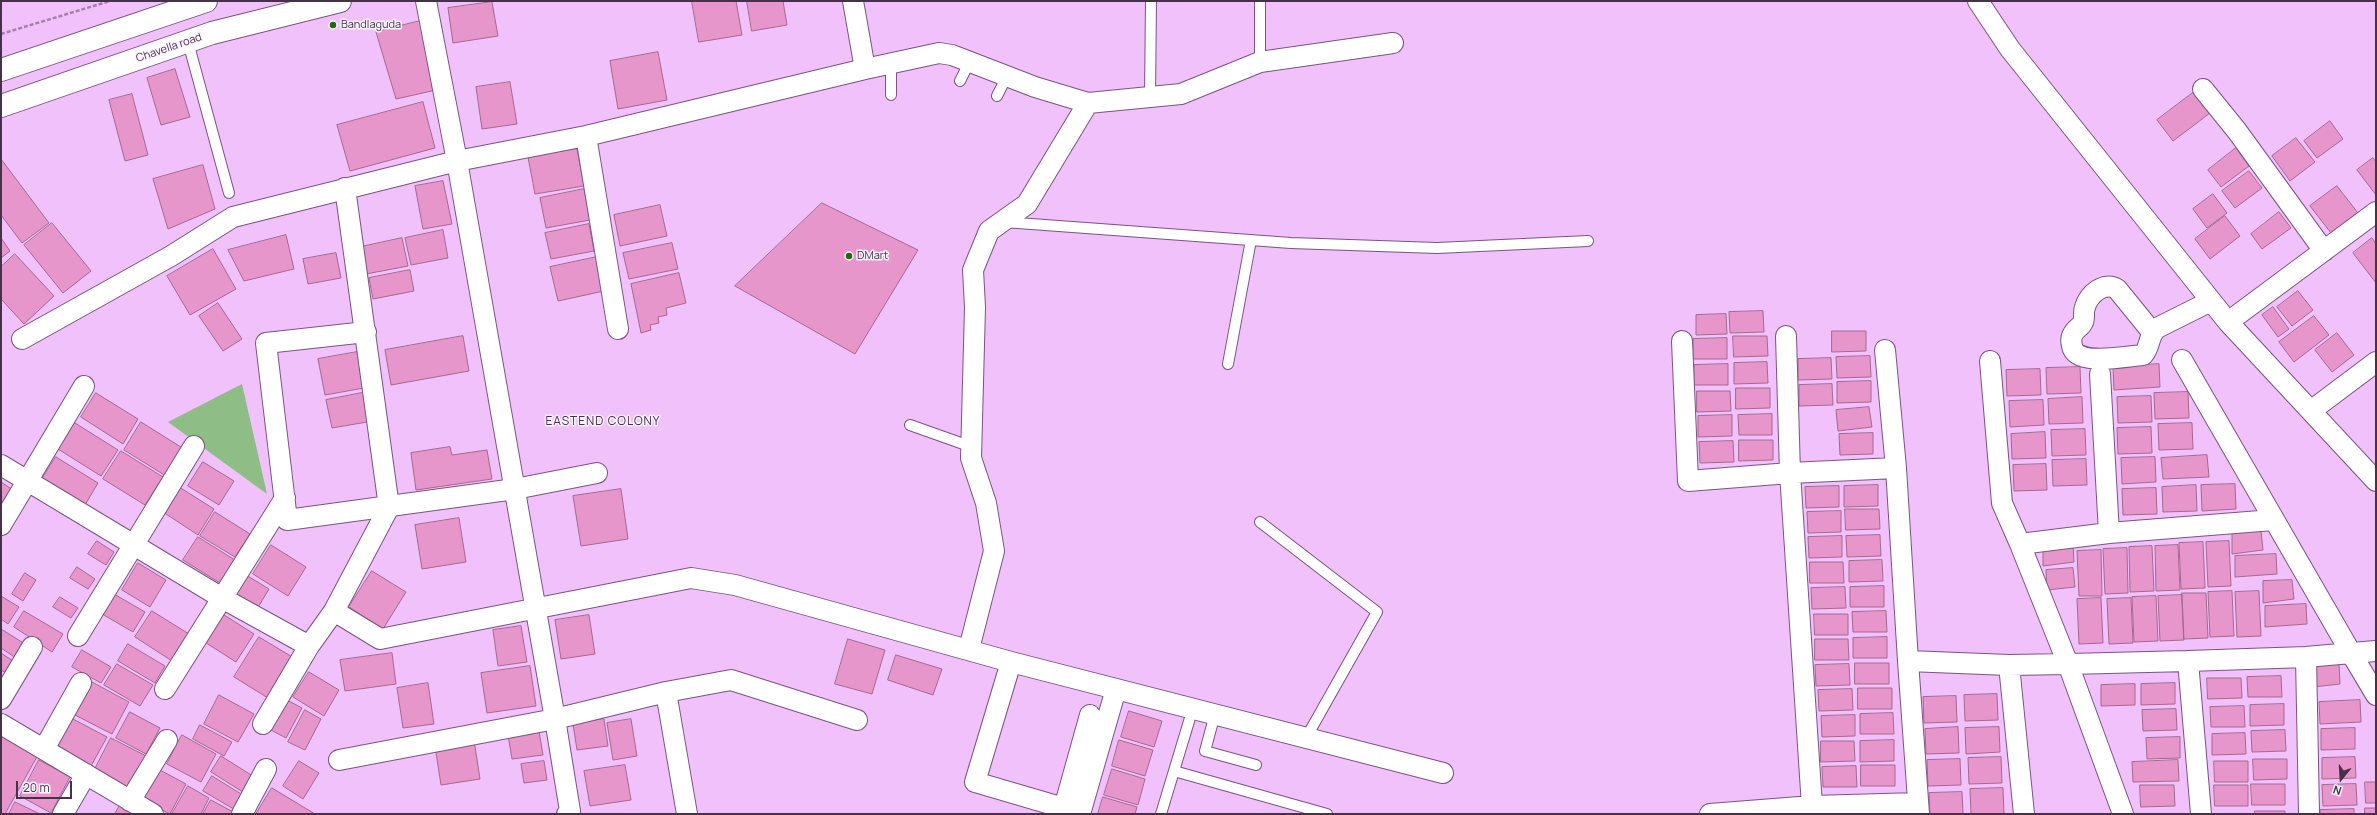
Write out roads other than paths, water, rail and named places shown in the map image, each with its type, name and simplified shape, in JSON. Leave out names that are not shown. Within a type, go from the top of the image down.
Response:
[{"type":"highway","points":[[1,70],[206,1]]},
{"type":"highway","name":"Chavella road","points":[[1,106],[188,42],[304,8],[340,1]]},
{"type":"street","points":[[426,1],[457,162],[536,608],[570,811],[567,814]]},
{"type":"street","points":[[853,1],[865,69]]},
{"type":"street","points":[[1978,1],[2010,49],[2228,322],[2312,410],[2376,481]]},
{"type":"street","points":[[22,338],[171,256],[233,218],[346,188],[457,162],[586,136],[865,69],[939,53],[952,54],[1035,87],[1088,103],[1181,94],[1260,62],[1392,43]]},
{"type":"street","points":[[2203,89],[2237,131],[2324,250]]},
{"type":"street","points":[[969,649],[994,551],[986,503],[971,458],[975,307],[973,270],[989,231],[1027,204],[1088,103]]},
{"type":"street","points":[[586,136],[618,329]]},
{"type":"street","points":[[263,724],[309,646],[334,611],[389,507],[346,188]]},
{"type":"street","points":[[2228,322],[2376,212]]},
{"type":"street","points":[[2152,332],[2157,328],[2211,301]]},
{"type":"street","points":[[366,332],[266,343],[287,520],[515,489],[597,473]]},
{"type":"street","points":[[1786,336],[1790,473],[1812,810]]},
{"type":"street","points":[[1682,341],[1688,481],[1790,473],[1896,468]]},
{"type":"street","points":[[1710,814],[1918,808],[1896,468],[1885,350]]},
{"type":"street","points":[[2182,360],[2273,520],[2376,695]]},
{"type":"street","points":[[1990,362],[2002,503],[2068,664],[2123,814]]},
{"type":"street","points":[[2312,410],[2376,362]]},
{"type":"street","points":[[2100,374],[2109,533]]},
{"type":"street","points":[[1,525],[84,386]]},
{"type":"street","points":[[78,636],[194,446]]},
{"type":"street","points":[[1,464],[222,598],[309,646]]},
{"type":"street","points":[[165,689],[285,498]]},
{"type":"street","points":[[2020,544],[2109,533],[2273,520]]},
{"type":"street","points":[[334,611],[380,639],[691,578],[735,586],[969,649],[1010,662],[1443,773]]},
{"type":"street","points":[[1,699],[32,647]]},
{"type":"street","points":[[1908,661],[2009,665],[2068,664],[2306,657],[2376,651]]},
{"type":"street","points":[[2306,657],[2309,814]]},
{"type":"street","points":[[2188,661],[2201,814]]},
{"type":"street","points":[[1010,662],[975,782],[1064,808],[1090,715]]},
{"type":"street","points":[[2009,665],[2024,814]]},
{"type":"street","points":[[339,760],[555,719],[666,692],[731,680],[857,720]]},
{"type":"street","points":[[44,749],[81,682]]},
{"type":"street","points":[[1080,814],[1116,689]]},
{"type":"street","points":[[666,692],[687,814]]},
{"type":"street","points":[[1,724],[153,814]]},
{"type":"street","points":[[130,801],[167,740]]},
{"type":"street","points":[[242,814],[266,769]]},
{"type":"street","points":[[63,814],[86,774]]},
{"type":"lane","points":[[1150,97],[1151,1]]},
{"type":"lane","points":[[1260,1],[1260,62]]},
{"type":"lane","points":[[188,42],[229,193]]},
{"type":"lane","points":[[960,81],[970,61]]},
{"type":"lane","points":[[891,64],[891,95]]},
{"type":"lane","points":[[996,96],[1007,76]]},
{"type":"lane","points":[[1002,222],[1251,240],[1437,248],[1588,241]]},
{"type":"lane","points":[[1228,364],[1251,240]]},
{"type":"lane","points":[[910,424],[972,447]]},
{"type":"lane","points":[[1260,522],[1377,612],[1306,738]]},
{"type":"lane","points":[[1161,814],[1193,708]]},
{"type":"lane","points":[[1215,714],[1205,750],[1256,765]]},
{"type":"lane","points":[[1174,771],[1327,814]]},
{"type":"place","name":"Bandlaguda","points":[[333,25]]},
{"type":"place","name":"DMart","points":[[849,256]]},
{"type":"district","name":"EASTEND COLONY","points":[[603,422]]}]
